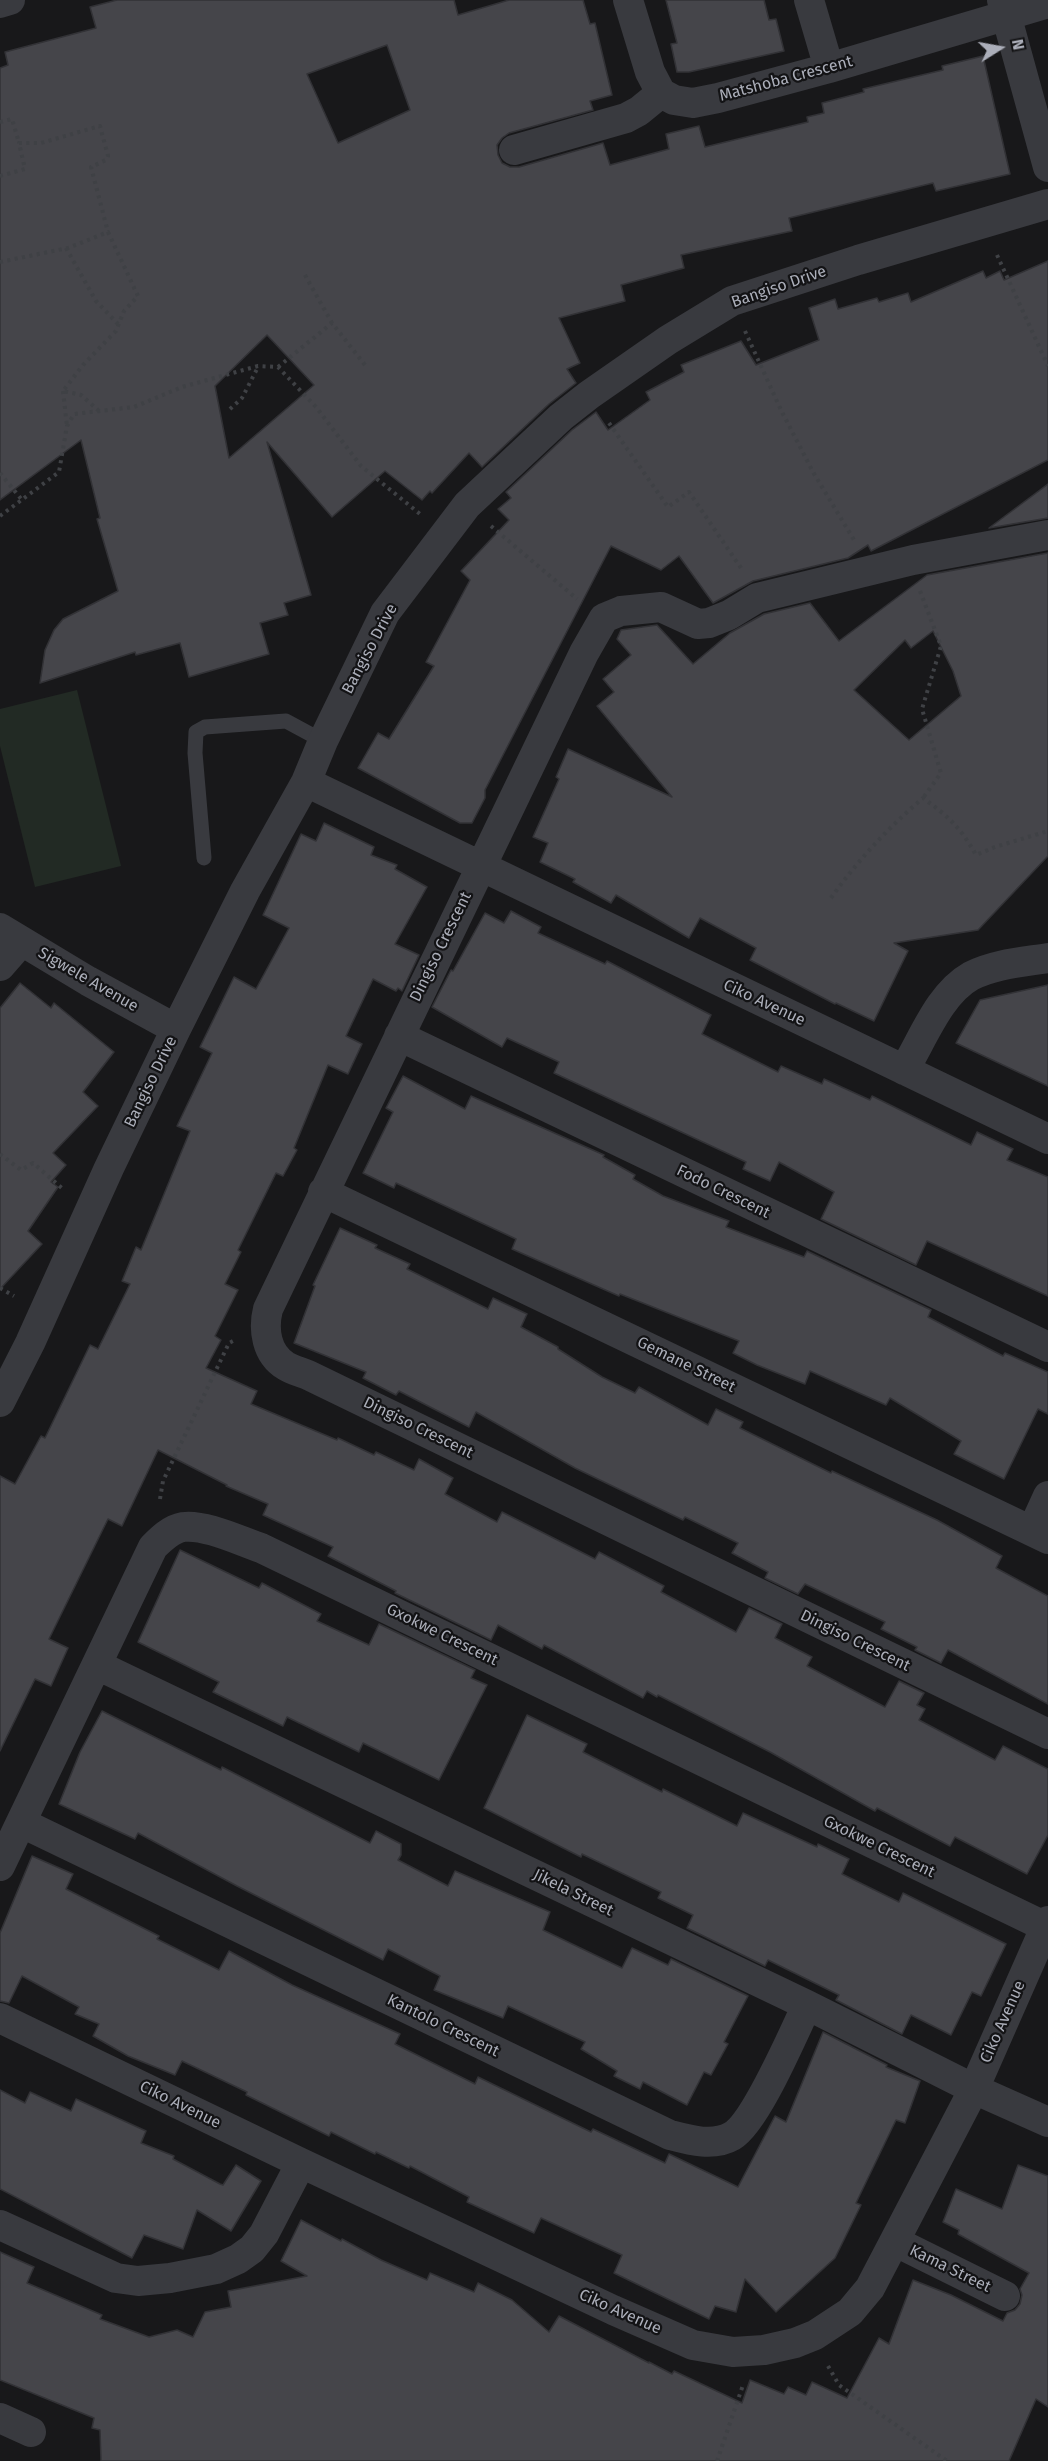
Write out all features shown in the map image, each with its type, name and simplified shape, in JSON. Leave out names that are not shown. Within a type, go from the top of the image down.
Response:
[{"type":"street","points":[[0,3],[10,0]]},
{"type":"street","points":[[514,150],[626,118],[639,111],[661,93],[650,72],[628,0]]},
{"type":"street","points":[[809,0],[829,68]]},
{"type":"street","name":"Matshoba Crescent","points":[[661,93],[674,100],[693,103],[718,98],[829,68],[1004,7],[1048,3]]},
{"type":"street","points":[[1004,7],[1048,167]]},
{"type":"street","name":"Bangiso Drive","points":[[0,1402],[176,1029],[245,891],[306,782],[323,741],[385,613],[467,505],[561,417],[589,395],[668,340],[732,301],[858,260],[1048,204]]},
{"type":"street","points":[[479,867],[584,652],[604,618],[621,610],[661,607],[698,624],[709,623],[729,615],[757,598],[913,560],[1048,535]]},
{"type":"street","name":"Ciko Avenue","points":[[306,782],[1048,1139]]},
{"type":"street","name":"Dingiso Crescent","points":[[479,867],[268,1309],[265,1324],[266,1339],[284,1365],[1048,1734]]},
{"type":"street","points":[[0,966],[11,935]]},
{"type":"street","name":"Sigwele Avenue","points":[[11,935],[88,981],[176,1029]]},
{"type":"street","points":[[904,1070],[941,1004],[956,988],[972,976],[998,967],[1048,958]]},
{"type":"street","name":"Fodo Crescent","points":[[399,1036],[1048,1347]]},
{"type":"street","name":"Gemane Street","points":[[323,1192],[1040,1535]]},
{"type":"street","points":[[1040,1535],[1048,1496]]},
{"type":"street","name":"Gxokwe Crescent","points":[[0,1866],[153,1548],[162,1537],[182,1527],[209,1530],[261,1548],[1047,1925]]},
{"type":"street","name":"Jikela Street","points":[[96,1665],[807,2005],[974,2089],[1048,2122]]},
{"type":"street","name":"Kantolo Crescent","points":[[22,1822],[670,2135],[694,2141],[717,2142],[731,2137],[743,2128],[756,2109],[807,2005]]},
{"type":"street","name":"Ciko Avenue","points":[[0,2018],[613,2310],[693,2345],[733,2352],[795,2343],[814,2335],[850,2312],[870,2288],[974,2089],[1047,1925]]},
{"type":"street","points":[[0,2225],[116,2278],[138,2281],[216,2269],[238,2259],[252,2249],[264,2234],[301,2163]]},
{"type":"street","name":"Kama Street","points":[[896,2242],[1005,2296]]},
{"type":"street","points":[[0,2418],[32,2432]]},
{"type":"lane","points":[[204,858],[195,753],[196,732],[205,727],[286,721],[323,741]]},
{"type":"path","points":[[0,122],[12,119],[25,168],[0,176]]},
{"type":"path","points":[[0,516],[59,472],[67,426],[63,391],[83,365],[116,331],[124,311],[138,296],[108,232],[92,167],[106,160],[108,156],[100,126],[41,143],[19,142]]},
{"type":"path","points":[[980,224],[1003,266],[1048,366]]},
{"type":"path","points":[[0,262],[66,248],[108,232]]},
{"type":"path","points":[[66,248],[96,301],[118,324]]},
{"type":"path","points":[[305,275],[332,323],[365,365]]},
{"type":"path","points":[[732,301],[781,410],[813,472],[850,529],[868,571]]},
{"type":"path","points":[[278,368],[332,323]]},
{"type":"path","points":[[230,409],[243,398],[258,366]]},
{"type":"path","points":[[67,426],[74,414],[101,413],[134,407],[182,387],[258,366],[278,368],[316,407],[361,466],[444,533]]},
{"type":"path","points":[[63,391],[81,395],[101,413]]},
{"type":"path","points":[[589,395],[668,507],[689,492],[734,557],[757,598]]},
{"type":"path","points":[[0,473],[22,500]]},
{"type":"path","points":[[467,505],[568,592],[604,618]]},
{"type":"path","points":[[831,898],[857,862],[892,825],[923,798],[941,773],[922,709],[941,646],[918,587],[913,560]]},
{"type":"path","points":[[923,798],[947,815],[963,832],[976,855],[1048,831]]},
{"type":"path","points":[[0,1154],[21,1170],[33,1163],[89,1215]]},
{"type":"path","points":[[153,1548],[163,1481],[229,1343],[265,1324]]},
{"type":"path","points":[[814,2335],[839,2385],[947,2461]]},
{"type":"path","points":[[717,2461],[754,2350]]},
{"type":"shaded area","points":[[77,690],[121,866],[35,887],[0,746],[0,709]]},
{"type":"building","points":[[117,0],[454,0],[458,15],[509,0],[583,0],[590,24],[595,23],[612,95],[590,101],[593,110],[509,133],[497,145],[502,163],[510,167],[519,167],[603,143],[610,165],[669,149],[666,134],[699,126],[705,147],[808,122],[807,117],[824,113],[822,103],[864,92],[863,89],[943,70],[942,66],[983,56],[1010,174],[936,191],[933,183],[789,218],[792,231],[681,255],[684,268],[621,285],[625,301],[559,318],[580,363],[567,369],[576,383],[549,404],[482,467],[469,453],[432,493],[430,491],[422,500],[385,471],[332,517],[267,442],[311,595],[284,603],[288,615],[260,623],[269,654],[189,677],[180,643],[136,655],[135,652],[40,683],[45,650],[54,630],[63,619],[118,591],[97,519],[100,518],[81,440],[0,500],[0,68],[8,65],[5,52],[96,28],[90,7]],"holes":[[[387,45],[410,110],[338,143],[307,74]],[[267,335],[314,385],[229,458],[215,386]]]},
{"type":"building","points":[[666,0],[764,0],[769,20],[776,19],[784,51],[689,72],[677,72],[671,44],[677,43]]},
{"type":"building","points":[[1048,261],[1048,460],[871,551],[868,545],[848,558],[753,581],[713,603],[679,556],[661,570],[611,546],[485,790],[485,798],[472,823],[460,823],[358,768],[378,733],[389,739],[434,666],[426,662],[470,580],[461,571],[509,520],[498,509],[511,498],[506,492],[572,430],[596,412],[608,430],[650,400],[646,392],[684,372],[681,365],[741,341],[756,365],[819,340],[809,308],[835,299],[838,309],[877,298],[879,302],[908,293],[911,302],[983,271],[986,278],[1000,271],[1004,280]]},
{"type":"building","points":[[1048,484],[1048,518],[989,528]]},
{"type":"building","points":[[1048,553],[1048,856],[978,930],[894,943],[908,951],[874,1021],[835,1004],[750,960],[756,948],[700,918],[689,938],[616,895],[611,903],[573,882],[575,879],[540,862],[548,843],[533,837],[559,779],[556,777],[568,749],[672,797],[597,706],[614,692],[603,679],[631,655],[617,639],[621,630],[657,625],[693,664],[730,633],[764,614],[810,603],[839,641],[927,575]],"holes":[[[933,631],[953,671],[961,696],[909,740],[854,690],[905,640],[911,648]]]},
{"type":"building","points":[[324,823],[374,847],[371,855],[397,865],[395,869],[427,887],[395,944],[419,955],[402,991],[398,988],[396,991],[373,979],[346,1036],[362,1044],[348,1074],[328,1065],[294,1148],[297,1150],[283,1176],[276,1173],[238,1250],[241,1252],[225,1284],[238,1290],[215,1336],[221,1340],[206,1368],[257,1391],[251,1404],[337,1440],[338,1438],[374,1455],[376,1452],[414,1470],[419,1459],[453,1478],[445,1494],[497,1522],[502,1512],[595,1559],[599,1552],[664,1586],[661,1592],[736,1632],[749,1608],[782,1624],[775,1638],[812,1657],[807,1666],[885,1707],[899,1681],[924,1693],[917,1705],[925,1709],[919,1720],[995,1760],[1003,1746],[1048,1769],[1048,1835],[1027,1874],[955,1837],[950,1846],[877,1808],[875,1811],[770,1752],[658,1695],[657,1697],[647,1691],[643,1698],[544,1645],[542,1649],[498,1625],[491,1640],[395,1593],[396,1591],[328,1556],[333,1547],[263,1515],[268,1504],[226,1486],[158,1450],[122,1526],[108,1519],[49,1639],[68,1648],[51,1686],[35,1679],[0,1751],[0,1476],[15,1484],[41,1436],[45,1438],[90,1345],[98,1349],[130,1284],[122,1281],[136,1247],[141,1250],[190,1131],[177,1126],[212,1053],[200,1047],[234,977],[256,989],[289,928],[263,915],[301,834],[316,841]]},
{"type":"building","points":[[511,911],[541,927],[538,933],[605,964],[607,961],[711,1015],[702,1034],[778,1072],[781,1066],[822,1084],[824,1079],[870,1100],[872,1096],[971,1145],[977,1132],[1013,1149],[1007,1160],[1048,1177],[1048,1296],[927,1241],[916,1265],[821,1219],[834,1192],[779,1162],[770,1181],[743,1169],[746,1162],[554,1073],[559,1062],[507,1038],[502,1047],[432,1007],[485,913],[504,923]]},
{"type":"building","points":[[20,983],[51,1008],[54,1003],[114,1052],[83,1092],[98,1106],[53,1153],[66,1165],[51,1182],[58,1187],[28,1231],[42,1244],[0,1289],[0,1008]]},
{"type":"building","points":[[1048,985],[1048,1086],[956,1043],[980,1000]]},
{"type":"building","points":[[403,1076],[465,1109],[471,1096],[604,1155],[603,1157],[635,1175],[633,1179],[663,1196],[729,1221],[726,1227],[804,1257],[807,1251],[931,1310],[928,1317],[1003,1356],[1005,1353],[1048,1372],[1048,1414],[1038,1409],[1004,1479],[954,1454],[961,1441],[890,1398],[886,1405],[810,1371],[805,1384],[757,1365],[733,1353],[739,1341],[620,1294],[619,1296],[512,1249],[516,1239],[396,1183],[394,1188],[363,1173],[393,1112],[386,1108]]},
{"type":"building","points":[[340,1228],[377,1245],[375,1248],[410,1264],[407,1269],[488,1309],[493,1298],[527,1314],[521,1327],[558,1347],[602,1377],[635,1393],[639,1387],[708,1425],[716,1409],[743,1422],[740,1428],[831,1473],[832,1471],[937,1520],[1002,1556],[996,1568],[1048,1596],[1048,1704],[948,1650],[941,1663],[915,1650],[917,1647],[881,1629],[885,1622],[805,1584],[798,1594],[765,1578],[768,1572],[732,1553],[738,1543],[685,1517],[683,1520],[575,1468],[476,1412],[469,1427],[399,1391],[396,1395],[363,1378],[366,1372],[294,1343],[315,1286],[313,1285]]},
{"type":"building","points":[[180,1550],[259,1588],[262,1583],[321,1614],[317,1621],[369,1645],[379,1624],[475,1670],[471,1678],[487,1685],[439,1780],[363,1743],[359,1752],[287,1717],[283,1726],[213,1692],[219,1682],[138,1642]]},
{"type":"building","points":[[102,1711],[221,1770],[222,1767],[370,1843],[376,1831],[401,1844],[401,1855],[398,1860],[448,1886],[455,1871],[550,1912],[543,1930],[622,1968],[632,1948],[668,1965],[671,1959],[748,1996],[724,2042],[728,2044],[711,2075],[704,2072],[687,2105],[643,2082],[640,2089],[614,2076],[617,2071],[581,2049],[585,2042],[508,2006],[503,2018],[434,1990],[440,1976],[388,1949],[383,1960],[138,1833],[135,1839],[59,1804],[80,1752]]},
{"type":"building","points":[[527,1715],[587,1744],[583,1752],[662,1792],[663,1789],[737,1826],[743,1813],[817,1847],[818,1844],[849,1859],[842,1874],[899,1902],[903,1893],[1006,1944],[981,1996],[972,1992],[951,2035],[911,2015],[902,2034],[836,2000],[839,1995],[768,1960],[765,1966],[687,1928],[693,1915],[658,1898],[661,1892],[582,1854],[581,1857],[484,1808]]},
{"type":"building","points":[[32,1856],[73,1874],[66,1889],[159,1936],[157,1939],[219,1970],[229,1951],[292,1985],[400,2034],[395,2044],[475,2084],[478,2077],[591,2132],[593,2129],[665,2163],[669,2154],[738,2187],[775,2116],[786,2122],[823,2032],[887,2065],[886,2067],[920,2081],[905,2123],[896,2120],[856,2203],[861,2205],[835,2258],[776,2312],[745,2279],[736,2312],[715,2306],[709,2319],[614,2273],[622,2255],[541,2218],[534,2233],[467,2202],[469,2197],[410,2166],[409,2168],[376,2152],[375,2154],[331,2132],[329,2136],[246,2095],[247,2092],[182,2061],[175,2075],[128,2056],[93,2036],[99,2024],[75,2014],[79,2007],[22,1976],[9,2003],[0,2001],[0,1933]]},
{"type":"building","points":[[0,2090],[25,2103],[30,2092],[71,2111],[76,2099],[146,2131],[141,2143],[174,2156],[173,2159],[220,2184],[223,2185],[236,2165],[261,2181],[231,2231],[197,2210],[183,2249],[144,2235],[132,2258],[0,2189]]},
{"type":"building","points":[[1018,2165],[1048,2176],[1048,2407],[1036,2399],[1009,2461],[101,2461],[100,2430],[92,2428],[94,2418],[0,2380],[0,2252],[34,2267],[27,2283],[102,2315],[100,2319],[149,2337],[177,2330],[193,2337],[205,2312],[231,2307],[228,2291],[307,2276],[281,2261],[301,2220],[427,2280],[430,2273],[474,2292],[478,2283],[512,2300],[549,2332],[559,2316],[672,2374],[674,2371],[742,2403],[750,2380],[784,2394],[788,2387],[806,2395],[812,2382],[847,2398],[879,2338],[889,2344],[913,2280],[951,2295],[1003,2321],[1007,2313],[1015,2310],[1020,2304],[1022,2295],[1020,2289],[1029,2273],[958,2234],[959,2230],[943,2222],[956,2189],[1002,2209]]}]
